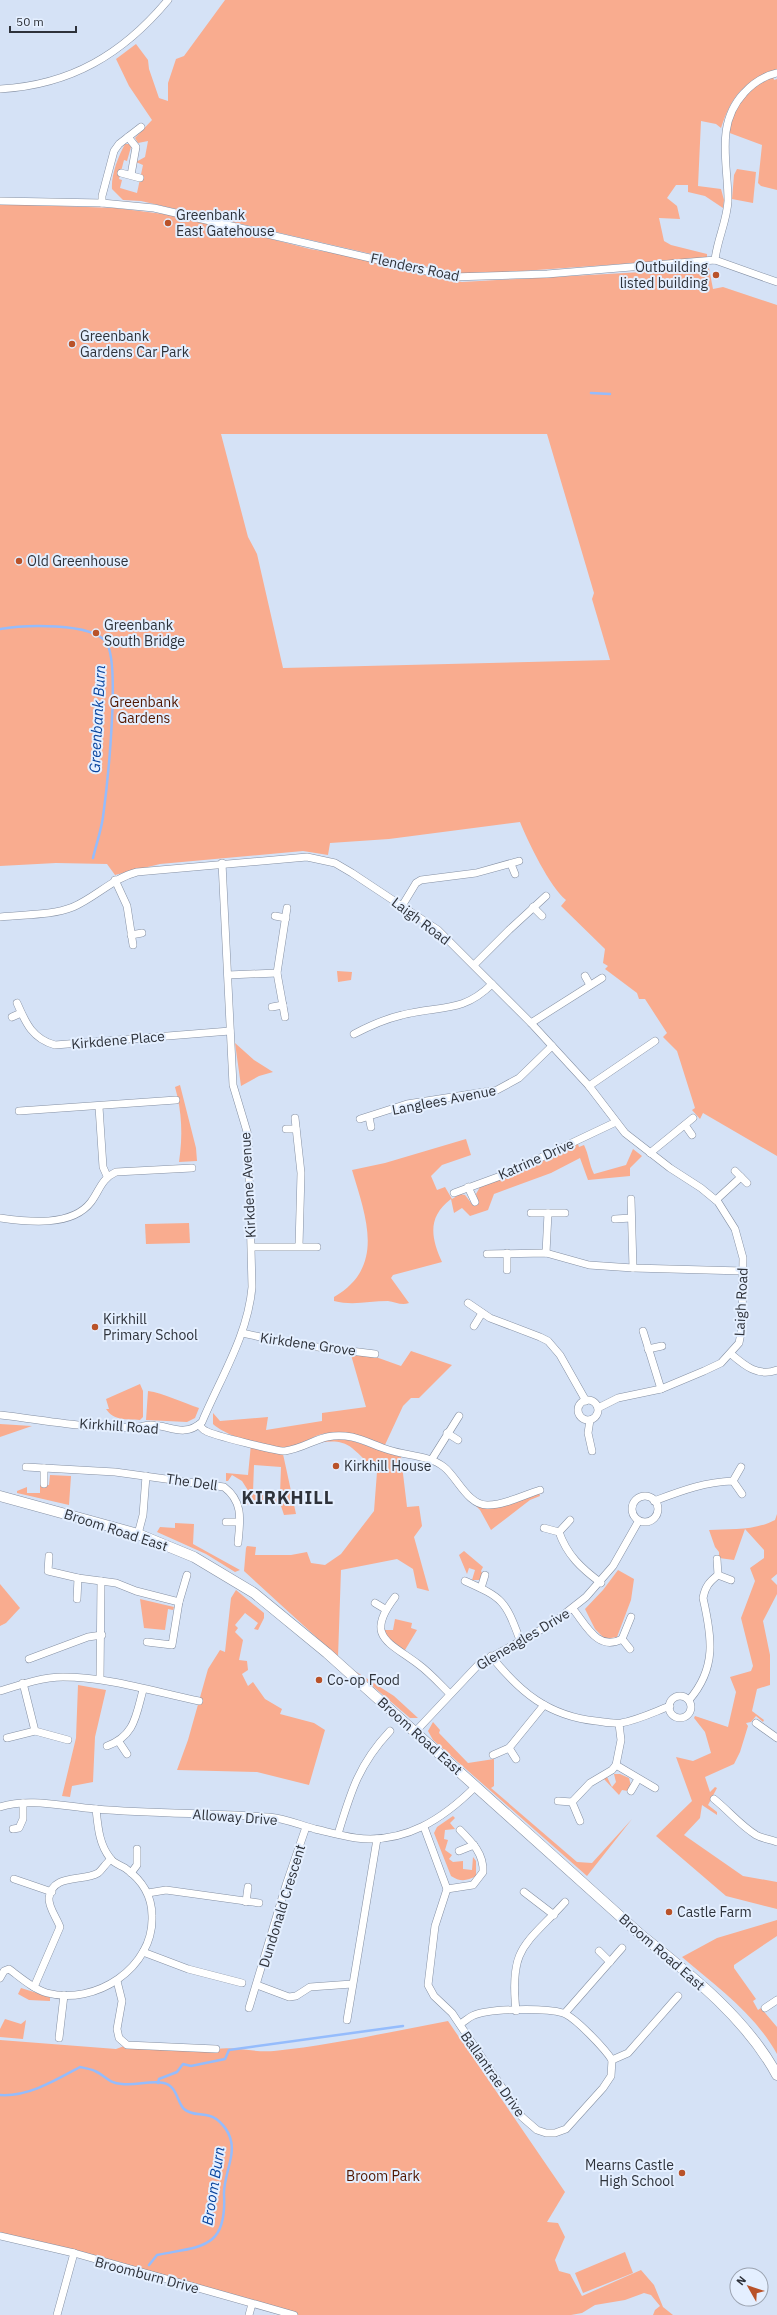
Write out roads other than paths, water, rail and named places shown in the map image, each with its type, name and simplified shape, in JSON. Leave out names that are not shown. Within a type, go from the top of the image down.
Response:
[{"type":"street","points":[[0,89],[34,85],[64,77],[108,57],[151,20],[168,0]]},
{"type":"street","points":[[715,260],[728,201],[725,145],[729,117],[734,107],[748,88],[777,73]]},
{"type":"street","points":[[102,203],[112,156],[119,144],[141,127]]},
{"type":"street","points":[[128,137],[136,147],[131,175]]},
{"type":"street","points":[[121,173],[140,178]]},
{"type":"street","name":"Flenders Road","points":[[0,201],[102,203],[173,212],[452,276],[547,274],[715,260],[777,282]]},
{"type":"street","name":"Laigh Road","points":[[0,917],[57,911],[72,907],[115,880],[137,872],[222,863],[307,857],[321,859],[352,873],[438,930],[531,1023],[589,1086],[616,1122],[630,1137],[716,1200],[727,1214],[735,1229],[740,1244],[743,1271],[742,1328],[739,1343],[731,1354],[721,1363],[661,1389],[618,1398],[598,1408]]},
{"type":"street","points":[[402,906],[416,883],[422,880],[476,873],[519,861]]},
{"type":"street","name":"Kirkdene Avenue","points":[[199,1425],[202,1422],[242,1333],[251,1301],[252,1247],[248,1135],[234,1085],[222,863]]},
{"type":"street","points":[[511,864],[515,874]]},
{"type":"street","points":[[115,880],[127,906],[133,945]]},
{"type":"street","points":[[474,965],[546,896]]},
{"type":"street","points":[[533,907],[542,916]]},
{"type":"street","points":[[285,1017],[277,973],[287,908]]},
{"type":"street","points":[[275,916],[286,918]]},
{"type":"street","points":[[131,935],[142,933]]},
{"type":"street","points":[[228,975],[277,973]]},
{"type":"street","points":[[585,976],[590,985]]},
{"type":"street","points":[[531,1023],[602,978]]},
{"type":"street","points":[[354,1034],[372,1025],[401,1015],[445,1009],[468,1002],[476,999],[492,984]]},
{"type":"street","name":"Kirkdene Place","points":[[17,1004],[35,1036],[44,1042],[55,1045],[230,1031]]},
{"type":"street","points":[[272,1007],[283,1005]]},
{"type":"street","points":[[12,1017],[21,1012]]},
{"type":"street","points":[[369,1017],[372,1025]]},
{"type":"street","points":[[642,1040],[646,1047]]},
{"type":"street","points":[[589,1086],[655,1041]]},
{"type":"street","name":"Langlees Avenue","points":[[360,1119],[407,1104],[433,1099],[467,1096],[497,1090],[519,1078],[552,1046]]},
{"type":"street","points":[[19,1111],[99,1107],[176,1100]]},
{"type":"street","points":[[99,1107],[103,1167],[107,1176]]},
{"type":"street","points":[[369,1117],[372,1127]]},
{"type":"street","points":[[295,1118],[301,1173],[299,1246]]},
{"type":"street","points":[[650,1153],[693,1118]]},
{"type":"street","name":"Katrine Drive","points":[[454,1193],[506,1174],[616,1122]]},
{"type":"street","points":[[685,1125],[692,1135]]},
{"type":"street","points":[[286,1129],[296,1129]]},
{"type":"street","points":[[0,1218],[25,1221],[65,1218],[84,1211],[107,1176],[124,1170],[192,1168]]},
{"type":"street","points":[[735,1171],[747,1183]]},
{"type":"street","points":[[716,1200],[741,1177]]},
{"type":"street","points":[[468,1187],[475,1202]]},
{"type":"street","points":[[631,1199],[633,1268]]},
{"type":"street","points":[[531,1213],[566,1213]]},
{"type":"street","points":[[546,1253],[548,1213]]},
{"type":"street","points":[[616,1219],[631,1218]]},
{"type":"street","points":[[252,1247],[317,1247]]},
{"type":"street","points":[[507,1253],[507,1270]]},
{"type":"street","points":[[487,1254],[546,1253],[589,1265],[633,1268],[743,1271]]},
{"type":"street","points":[[468,1303],[482,1313],[548,1342],[560,1355],[586,1401],[595,1403],[598,1408],[596,1417],[590,1420],[584,1419],[579,1414],[579,1408],[586,1401]]},
{"type":"street","points":[[474,1326],[482,1313]]},
{"type":"street","points":[[642,1331],[661,1389]]},
{"type":"street","name":"Kirkdene Grove","points":[[242,1333],[293,1344],[375,1354]]},
{"type":"street","points":[[366,1344],[366,1352]]},
{"type":"street","points":[[648,1349],[662,1346]]},
{"type":"street","points":[[731,1354],[756,1372],[770,1373],[777,1370]]},
{"type":"street","name":"Kirkhill Road","points":[[0,1415],[99,1426],[137,1427],[148,1424],[167,1429],[189,1430],[199,1425]]},
{"type":"street","points":[[432,1459],[459,1416]]},
{"type":"street","points":[[590,1420],[588,1433],[592,1451]]},
{"type":"street","points":[[199,1425],[206,1431],[218,1436],[250,1442],[275,1451],[284,1451],[304,1446],[319,1438],[338,1436],[352,1437],[406,1455],[432,1459],[445,1467],[473,1500],[487,1506],[540,1490]]},
{"type":"street","points":[[447,1433],[458,1440]]},
{"type":"street","name":"The Dell","points":[[26,1467],[146,1476],[224,1487],[234,1497],[240,1508],[238,1543]]},
{"type":"street","points":[[733,1481],[741,1467]]},
{"type":"street","points":[[44,1468],[44,1484]]},
{"type":"street","name":"The Dell","points":[[138,1534],[143,1515],[146,1476]]},
{"type":"street","points":[[733,1481],[742,1494]]},
{"type":"street","points":[[654,1501],[695,1486],[733,1481]]},
{"type":"street","points":[[648,1495],[654,1501],[657,1511],[654,1520],[646,1524],[638,1522],[633,1506],[635,1498],[648,1495]]},
{"type":"street","name":"Broom Road East","points":[[0,1496],[138,1534],[194,1557],[254,1593],[327,1653],[728,2012],[762,2050],[777,2075]]},
{"type":"street","points":[[559,1532],[570,1520]]},
{"type":"street","points":[[226,1522],[240,1522]]},
{"type":"street","name":"Gleneagles Drive","points":[[415,1732],[468,1672],[491,1656],[553,1623],[573,1609],[601,1583],[613,1566],[638,1522]]},
{"type":"street","points":[[544,1528],[559,1532]]},
{"type":"street","points":[[559,1532],[564,1547],[571,1557],[601,1583]]},
{"type":"street","points":[[49,1556],[48,1571],[78,1578],[116,1583],[136,1591],[179,1602]]},
{"type":"street","points":[[717,1559],[718,1575]]},
{"type":"street","points":[[147,1642],[172,1645],[179,1602],[187,1575]]},
{"type":"street","points":[[481,1588],[485,1575]]},
{"type":"street","points":[[718,1575],[731,1580]]},
{"type":"street","points":[[689,1700],[698,1690],[711,1661],[711,1646],[703,1598],[708,1584],[718,1575]]},
{"type":"street","points":[[77,1599],[78,1578]]},
{"type":"street","points":[[100,1679],[102,1635],[101,1581]]},
{"type":"street","points":[[465,1581],[496,1595],[503,1602],[509,1610],[520,1640]]},
{"type":"street","points":[[395,1597],[385,1609],[380,1630],[384,1640],[419,1665],[449,1693]]},
{"type":"street","points":[[375,1603],[385,1609]]},
{"type":"street","points":[[573,1609],[594,1637],[600,1641],[616,1643],[622,1639],[631,1617]]},
{"type":"street","points":[[30,1659],[88,1637],[102,1635]]},
{"type":"street","points":[[622,1639],[630,1649]]},
{"type":"street","points":[[491,1656],[511,1681],[544,1705],[577,1719],[619,1724],[644,1717],[670,1706],[676,1697],[683,1697],[689,1700]]},
{"type":"street","points":[[0,1691],[23,1683],[62,1676],[100,1679],[143,1690],[199,1701]]},
{"type":"street","points":[[23,1683],[35,1731]]},
{"type":"street","points":[[107,1746],[119,1742],[132,1727],[143,1690]]},
{"type":"street","points":[[670,1706],[674,1716],[684,1717],[691,1709],[689,1700]]},
{"type":"street","points":[[493,1755],[509,1748],[544,1705]]},
{"type":"street","points":[[756,1723],[777,1738]]},
{"type":"street","points":[[572,1802],[590,1783],[612,1770],[616,1765],[621,1740],[619,1724]]},
{"type":"street","points":[[338,1834],[350,1796],[363,1765],[372,1751],[390,1730]]},
{"type":"street","points":[[7,1738],[35,1731],[68,1740]]},
{"type":"street","points":[[119,1742],[127,1754]]},
{"type":"street","points":[[509,1748],[516,1759]]},
{"type":"street","points":[[616,1765],[655,1788]]},
{"type":"street","points":[[631,1791],[638,1779]]},
{"type":"street","name":"Alloway Drive","points":[[0,1807],[9,1804],[23,1803],[96,1809],[270,1817],[338,1834],[377,1839],[405,1834],[424,1827],[455,1806],[476,1786]]},
{"type":"street","points":[[558,1800],[572,1802]]},
{"type":"street","points":[[714,1800],[731,1812],[737,1821],[745,1828],[761,1837],[777,1842]]},
{"type":"street","points":[[572,1802],[580,1821]]},
{"type":"street","points":[[13,1829],[19,1828],[23,1819],[23,1803]]},
{"type":"street","points":[[0,1978],[4,1971],[9,1969],[34,1987],[47,1993],[72,1996],[117,1982],[129,1972],[143,1952],[152,1929],[152,1907],[148,1893],[141,1881],[110,1860],[99,1837],[96,1809]]},
{"type":"street","name":"Dundonald Crescent","points":[[249,2008],[286,1885],[306,1827]]},
{"type":"street","points":[[424,1827],[448,1888],[473,1885],[481,1876],[482,1859],[474,1845],[460,1830]]},
{"type":"street","points":[[347,2020],[377,1839]]},
{"type":"street","points":[[459,1851],[474,1845]]},
{"type":"street","points":[[131,1873],[136,1865],[137,1849]]},
{"type":"street","points":[[34,1987],[60,1927],[51,1908],[49,1898],[52,1892],[58,1884],[68,1878],[82,1878],[98,1872],[110,1860]]},
{"type":"street","points":[[14,1879],[52,1892]]},
{"type":"street","points":[[246,1902],[248,1887]]},
{"type":"street","name":"Ballantrae Drive","points":[[448,1888],[436,1926],[428,1985],[434,1996],[452,2013],[460,2024],[522,2117],[537,2130],[546,2133],[555,2133],[566,2129],[603,2088],[611,2076],[612,2060]]},
{"type":"street","points":[[148,1893],[166,1890],[259,1903]]},
{"type":"street","points":[[524,1892],[554,1915]]},
{"type":"street","points":[[516,2011],[514,1989],[515,1965],[519,1953],[526,1942],[565,1902]]},
{"type":"street","points":[[565,2013],[622,1948]]},
{"type":"street","points":[[143,1952],[188,1969],[242,1983]]},
{"type":"street","points":[[599,1952],[610,1962]]},
{"type":"street","points":[[117,1982],[122,2001],[117,2029],[119,2038],[127,2045],[216,2049]]},
{"type":"street","name":"Dundonald Crescent","points":[[257,1985],[289,1997],[296,1996],[310,1987],[352,1984]]},
{"type":"street","points":[[59,2038],[64,1995]]},
{"type":"street","points":[[460,2024],[472,2016],[491,2011],[565,2013],[606,2050],[612,2060],[628,2053],[678,1996]]},
{"type":"street","points":[[765,2008],[777,2000]]},
{"type":"street","name":"Broomburn Drive","points":[[0,2236],[74,2253],[294,2315]]},
{"type":"street","points":[[57,2315],[74,2253]]},
{"type":"street","points":[[249,2315],[252,2304]]},
{"type":"waterway","points":[[591,393],[610,394]]},
{"type":"waterway","name":"Greenbank Burn","points":[[0,629],[56,626],[86,631],[98,636],[106,642],[110,654],[112,674],[112,726],[103,817],[93,858]]},
{"type":"waterway","points":[[158,2083],[159,2079],[177,2072],[183,2064],[191,2066],[225,2059],[229,2050],[403,2026]]},
{"type":"waterway","name":"Broom Burn","points":[[0,2095],[21,2093],[42,2087],[80,2067],[93,2070],[110,2081],[117,2083],[164,2083],[172,2087],[184,2109],[190,2113],[207,2115],[214,2118],[224,2126],[230,2137],[232,2147],[224,2188],[224,2213],[221,2226],[215,2236],[208,2242],[198,2247],[157,2255],[149,2265]]},
{"type":"place","name":"Greenbank East Gatehouse","points":[[168,223]]},
{"type":"place","name":"Outbuilding listed building","points":[[716,275]]},
{"type":"place","name":"Greenbank Gardens Car Park","points":[[72,344]]},
{"type":"place","name":"Old Greenhouse","points":[[19,561]]},
{"type":"place","name":"Greenbank South Bridge","points":[[96,633]]},
{"type":"place","name":"Kirkhill Primary School","points":[[95,1327]]},
{"type":"place","name":"Kirkhill House","points":[[336,1466]]},
{"type":"place","name":"Co-op Food","points":[[319,1680]]},
{"type":"place","name":"Castle Farm","points":[[669,1912]]},
{"type":"place","name":"Mearns Castle High School","points":[[682,2173]]},
{"type":"district","name":"KIRKHILL","points":[[288,1497]]},
{"type":"park label","name":"Greenbank Gardens","points":[[144,710]]},
{"type":"park label","name":"Broom Park","points":[[383,2176]]}]
